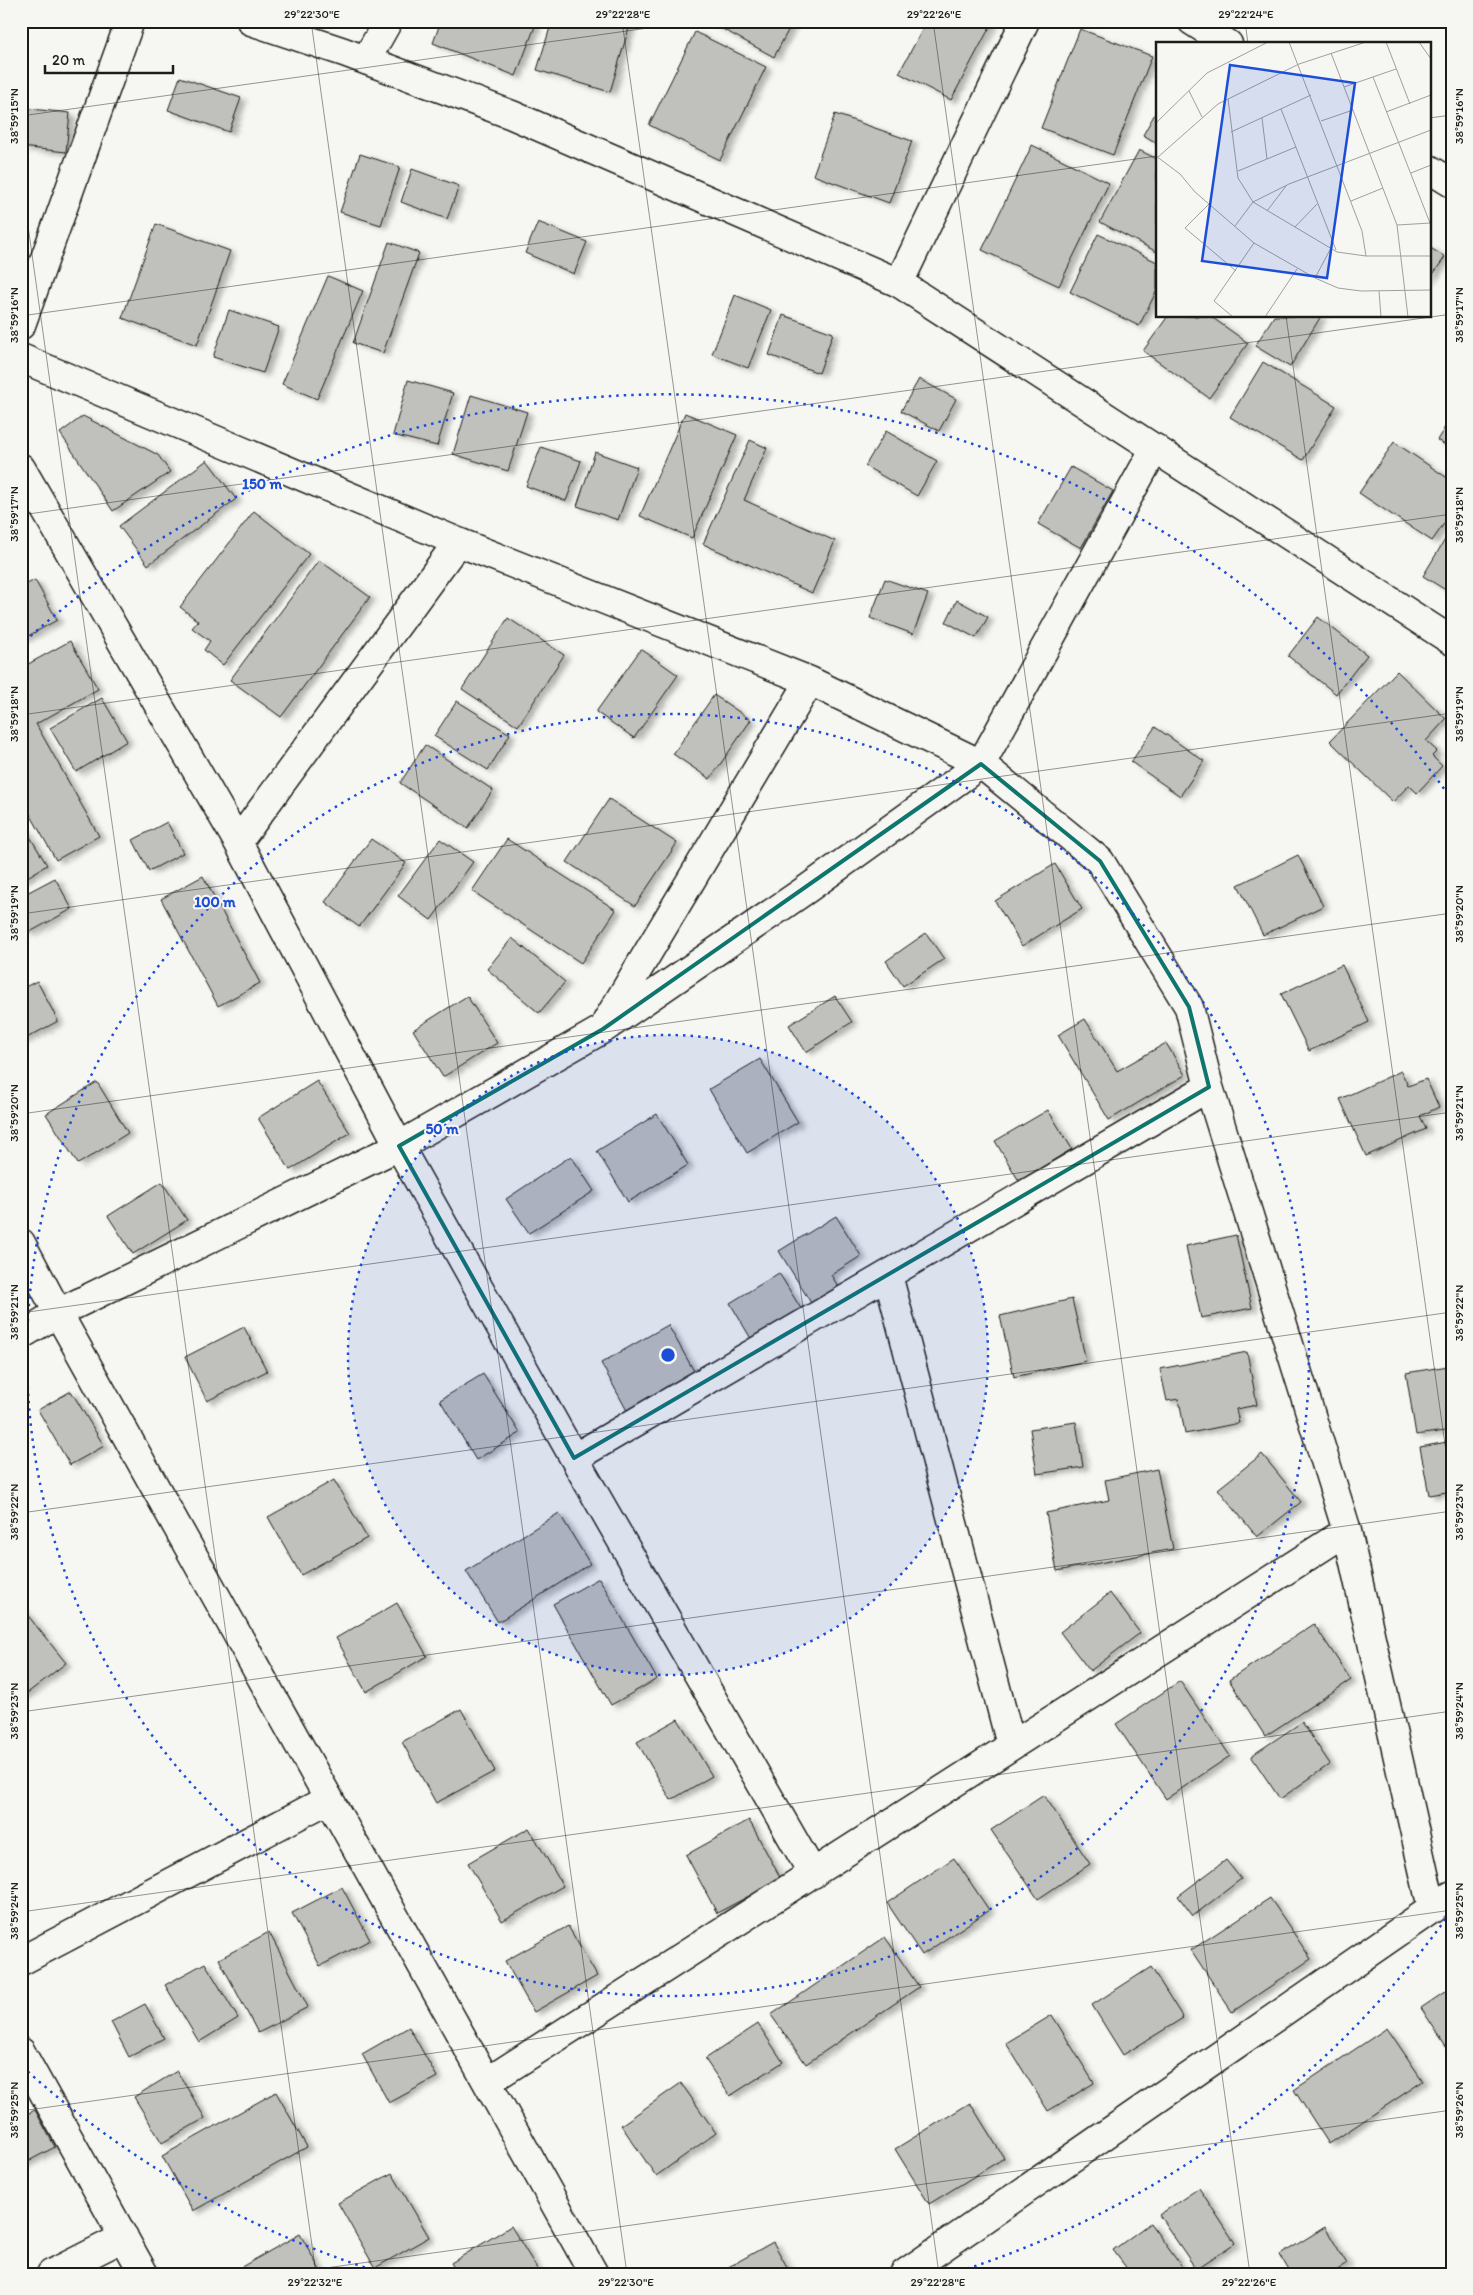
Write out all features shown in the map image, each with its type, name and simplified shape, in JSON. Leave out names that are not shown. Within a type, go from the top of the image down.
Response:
[{"type":"street","points":[[21,325],[130,21]]},
{"type":"street","points":[[251,21],[366,60],[512,115],[899,283],[1452,641]]},
{"type":"street","points":[[366,60],[388,21]]},
{"type":"street","points":[[899,283],[1024,21]]},
{"type":"street","points":[[1192,21],[1225,42]]},
{"type":"street","points":[[1430,170],[1452,183]]},
{"type":"street","points":[[21,358],[458,542],[810,681],[981,764],[1100,861],[1189,1007],[1209,1087],[1347,1531],[1442,1902],[904,2274]]},
{"type":"street","points":[[21,1336],[58,1313],[399,1146],[602,1028],[807,889],[981,764],[1155,448]]},
{"type":"street","points":[[21,468],[238,842],[399,1146],[574,1458],[813,1874]]},
{"type":"street","points":[[238,842],[458,542]]},
{"type":"street","points":[[602,1028],[810,681]]},
{"type":"street","points":[[574,1458],[1209,1087]]},
{"type":"street","points":[[21,1243],[58,1313],[594,2274]]},
{"type":"street","points":[[888,1275],[1012,1745]]},
{"type":"street","points":[[487,2082],[1347,1531]]},
{"type":"street","points":[[21,1961],[329,1799]]},
{"type":"street","points":[[21,2052],[144,2274]]},
{"type":"street","points":[[51,2274],[124,2237]]},
{"type":"highlighted area","points":[[981,764],[1100,861],[1189,1007],[1209,1087],[574,1458],[399,1146],[603,1029]]},
{"type":"building","points":[[441,21],[537,21],[516,76],[433,43]]},
{"type":"building","points":[[552,21],[631,21],[610,92],[537,70]]},
{"type":"building","points":[[708,21],[793,21],[774,57]]},
{"type":"building","points":[[927,21],[993,21],[951,100],[899,73]]},
{"type":"building","points":[[1080,29],[1152,56],[1113,155],[1041,128]]},
{"type":"building","points":[[695,32],[766,67],[720,160],[649,125]]},
{"type":"building","points":[[180,77],[241,98],[229,132],[168,110]]},
{"type":"building","points":[[21,108],[70,113],[66,152],[21,147]]},
{"type":"building","points":[[1156,112],[1156,142],[1143,135]]},
{"type":"building","points":[[835,114],[912,141],[889,203],[813,175]]},
{"type":"building","points":[[1032,145],[1109,183],[1059,286],[982,250]]},
{"type":"building","points":[[1139,150],[1156,158],[1156,251],[1100,222]]},
{"type":"building","points":[[360,154],[400,167],[381,225],[340,212]]},
{"type":"building","points":[[412,169],[459,186],[447,219],[401,202]]},
{"type":"building","points":[[538,222],[587,242],[574,274],[525,253]]},
{"type":"building","points":[[156,224],[230,251],[197,345],[122,318]]},
{"type":"building","points":[[1098,234],[1156,262],[1156,292],[1139,326],[1070,292]]},
{"type":"building","points":[[389,242],[419,253],[383,353],[353,343]]},
{"type":"building","points":[[1430,248],[1445,257],[1430,279]]},
{"type":"building","points":[[328,276],[363,291],[317,399],[282,384]]},
{"type":"building","points":[[735,295],[771,310],[748,368],[712,354]]},
{"type":"building","points":[[229,310],[279,327],[263,373],[213,357]]},
{"type":"building","points":[[783,315],[833,333],[819,373],[769,355]]},
{"type":"building","points":[[1167,318],[1213,318],[1248,343],[1209,398],[1143,351]]},
{"type":"building","points":[[1273,318],[1320,318],[1290,367],[1255,346]]},
{"type":"building","points":[[1263,362],[1336,406],[1303,460],[1230,417]]},
{"type":"building","points":[[919,379],[956,399],[939,431],[901,411]]},
{"type":"building","points":[[408,380],[453,393],[437,446],[393,435]]},
{"type":"building","points":[[471,395],[527,412],[508,471],[453,454]]},
{"type":"building","points":[[685,413],[737,435],[692,538],[640,516]]},
{"type":"building","points":[[83,416],[158,455],[170,472],[113,511],[60,433]]},
{"type":"building","points":[[1452,416],[1452,449],[1437,440]]},
{"type":"building","points":[[886,431],[937,461],[917,496],[865,466]]},
{"type":"building","points":[[750,440],[767,448],[744,500],[835,541],[812,593],[703,544]]},
{"type":"building","points":[[1394,442],[1452,481],[1452,512],[1432,541],[1359,493]]},
{"type":"building","points":[[541,447],[581,461],[566,501],[526,486]]},
{"type":"building","points":[[595,452],[637,467],[618,520],[577,506]]},
{"type":"building","points":[[207,460],[236,499],[148,565],[119,526]]},
{"type":"building","points":[[1071,467],[1113,491],[1081,548],[1038,524]]},
{"type":"building","points":[[254,511],[309,554],[223,665],[204,650],[210,641],[192,628],[198,621],[180,607]]},
{"type":"building","points":[[1452,528],[1452,594],[1423,576]]},
{"type":"building","points":[[319,560],[370,597],[281,717],[230,680]]},
{"type":"building","points":[[885,579],[928,594],[913,634],[870,618]]},
{"type":"building","points":[[35,580],[57,620],[21,640],[21,587]]},
{"type":"building","points":[[957,600],[988,617],[976,638],[946,622]]},
{"type":"building","points":[[1318,617],[1367,655],[1336,694],[1288,656]]},
{"type":"building","points":[[508,618],[564,655],[518,726],[462,689]]},
{"type":"building","points":[[70,641],[98,689],[36,724],[99,836],[56,860],[21,798],[21,668]]},
{"type":"building","points":[[641,649],[678,675],[634,738],[596,712]]},
{"type":"building","points":[[1397,671],[1446,719],[1426,741],[1437,751],[1432,756],[1442,766],[1417,793],[1409,785],[1393,802],[1330,741]]},
{"type":"building","points":[[714,695],[751,720],[710,779],[673,754]]},
{"type":"building","points":[[102,698],[127,741],[76,772],[50,728]]},
{"type":"building","points":[[457,701],[510,734],[488,770],[434,736]]},
{"type":"building","points":[[1155,727],[1204,761],[1180,796],[1131,762]]},
{"type":"building","points":[[425,745],[493,790],[468,828],[400,783]]},
{"type":"building","points":[[609,799],[677,843],[635,906],[567,862]]},
{"type":"building","points":[[21,822],[47,865],[21,881]]},
{"type":"building","points":[[167,822],[183,853],[149,871],[133,840]]},
{"type":"building","points":[[371,839],[406,863],[359,927],[325,902]]},
{"type":"building","points":[[440,839],[473,862],[431,920],[398,896]]},
{"type":"building","points":[[507,839],[616,910],[581,963],[472,891]]},
{"type":"building","points":[[1298,855],[1323,906],[1263,935],[1238,885]]},
{"type":"building","points":[[1055,864],[1082,909],[1022,946],[995,901]]},
{"type":"building","points":[[203,876],[260,983],[218,1006],[161,899]]},
{"type":"building","points":[[55,878],[72,909],[28,933],[21,920],[21,896]]},
{"type":"building","points":[[926,933],[944,959],[903,986],[886,961]]},
{"type":"building","points":[[512,938],[565,982],[539,1013],[487,969]]},
{"type":"building","points":[[1342,965],[1369,1022],[1309,1051],[1281,994]]},
{"type":"building","points":[[37,981],[58,1021],[21,1041],[21,989]]},
{"type":"building","points":[[467,996],[497,1043],[443,1077],[413,1030]]},
{"type":"building","points":[[835,996],[852,1022],[806,1052],[789,1025]]},
{"type":"building","points":[[1085,1019],[1117,1071],[1166,1043],[1185,1075],[1109,1120],[1058,1035]]},
{"type":"building","points":[[760,1059],[798,1122],[747,1153],[709,1089]]},
{"type":"building","points":[[1401,1071],[1408,1086],[1426,1079],[1439,1107],[1420,1116],[1426,1129],[1366,1156],[1340,1099]]},
{"type":"building","points":[[317,1081],[350,1133],[290,1170],[258,1118]]},
{"type":"building","points":[[97,1082],[128,1133],[78,1164],[46,1114]]},
{"type":"building","points":[[1048,1110],[1072,1149],[1019,1181],[995,1141]]},
{"type":"building","points":[[657,1114],[688,1165],[628,1202],[597,1151]]},
{"type":"building","points":[[571,1156],[594,1191],[529,1233],[506,1199]]},
{"type":"building","points":[[162,1182],[187,1220],[133,1254],[108,1216]]},
{"type":"building","points":[[836,1216],[861,1256],[831,1275],[843,1294],[816,1311],[779,1251]]},
{"type":"building","points":[[1236,1235],[1252,1308],[1201,1318],[1186,1246]]},
{"type":"building","points":[[779,1273],[803,1312],[753,1342],[730,1303]]},
{"type":"building","points":[[1072,1299],[1086,1361],[1014,1377],[1000,1316]]},
{"type":"building","points":[[668,1325],[699,1380],[631,1418],[601,1363]]},
{"type":"building","points":[[244,1327],[267,1371],[207,1401],[185,1357]]},
{"type":"building","points":[[1247,1352],[1257,1405],[1236,1409],[1239,1423],[1185,1434],[1179,1399],[1167,1401],[1160,1369]]},
{"type":"building","points":[[1448,1366],[1452,1392],[1452,1430],[1416,1435],[1406,1373]]},
{"type":"building","points":[[483,1374],[520,1433],[476,1460],[440,1400]]},
{"type":"building","points":[[71,1391],[104,1446],[70,1465],[38,1410]]},
{"type":"building","points":[[1076,1422],[1083,1467],[1037,1474],[1030,1429]]},
{"type":"building","points":[[1452,1441],[1452,1491],[1429,1495],[1420,1447]]},
{"type":"building","points":[[1262,1454],[1301,1502],[1257,1537],[1218,1489]]},
{"type":"building","points":[[1157,1469],[1173,1549],[1057,1571],[1046,1513],[1109,1500],[1105,1480]]},
{"type":"building","points":[[334,1480],[367,1538],[301,1575],[268,1517]]},
{"type":"building","points":[[559,1513],[590,1564],[498,1622],[466,1571]]},
{"type":"building","points":[[599,1578],[657,1679],[611,1705],[553,1604]]},
{"type":"building","points":[[1110,1593],[1140,1633],[1090,1671],[1060,1632]]},
{"type":"building","points":[[397,1603],[427,1656],[366,1692],[336,1638]]},
{"type":"building","points":[[21,1607],[66,1663],[21,1698]]},
{"type":"building","points":[[1314,1624],[1351,1680],[1265,1736],[1229,1680]]},
{"type":"building","points":[[1180,1681],[1230,1756],[1166,1799],[1116,1724]]},
{"type":"building","points":[[461,1709],[495,1771],[436,1803],[402,1742]]},
{"type":"building","points":[[678,1719],[712,1776],[671,1800],[637,1742]]},
{"type":"building","points":[[1302,1722],[1330,1764],[1280,1799],[1251,1756]]},
{"type":"building","points":[[1044,1795],[1090,1864],[1038,1899],[991,1830]]},
{"type":"building","points":[[749,1820],[781,1879],[717,1913],[686,1855]]},
{"type":"building","points":[[529,1828],[563,1886],[502,1921],[468,1863]]},
{"type":"building","points":[[954,1858],[989,1910],[922,1955],[887,1903]]},
{"type":"building","points":[[1226,1860],[1241,1879],[1193,1916],[1178,1896]]},
{"type":"building","points":[[342,1887],[370,1940],[320,1966],[292,1913]]},
{"type":"building","points":[[1270,1898],[1311,1959],[1232,2012],[1191,1950]]},
{"type":"building","points":[[568,1926],[597,1976],[534,2012],[505,1961]]},
{"type":"building","points":[[269,1932],[308,2007],[258,2033],[219,1959]]},
{"type":"building","points":[[885,1937],[919,1987],[806,2064],[771,2015]]},
{"type":"building","points":[[205,1963],[238,2018],[199,2042],[165,1985]]},
{"type":"building","points":[[1151,1967],[1183,2018],[1123,2055],[1092,2005]]},
{"type":"building","points":[[1452,1987],[1452,2055],[1421,2008]]},
{"type":"building","points":[[145,2004],[164,2038],[129,2057],[111,2022]]},
{"type":"building","points":[[1052,2015],[1094,2083],[1048,2111],[1006,2043]]},
{"type":"building","points":[[758,2024],[783,2062],[730,2096],[705,2059]]},
{"type":"building","points":[[409,2027],[437,2077],[389,2103],[362,2054]]},
{"type":"building","points":[[1387,2028],[1423,2081],[1329,2144],[1294,2090]]},
{"type":"building","points":[[177,2071],[205,2118],[162,2143],[134,2097]]},
{"type":"building","points":[[681,2083],[716,2133],[656,2176],[621,2125]]},
{"type":"building","points":[[276,2092],[307,2147],[193,2211],[162,2156]]},
{"type":"building","points":[[970,2103],[1004,2158],[929,2204],[895,2149]]},
{"type":"building","points":[[35,2110],[55,2147],[21,2165],[21,2117]]},
{"type":"building","points":[[392,2173],[429,2237],[375,2268],[338,2203]]},
{"type":"building","points":[[1199,2188],[1235,2243],[1196,2269],[1159,2215]]},
{"type":"building","points":[[1150,2223],[1187,2274],[1131,2274],[1113,2250]]},
{"type":"building","points":[[511,2226],[539,2272],[535,2274],[458,2274],[451,2263]]},
{"type":"building","points":[[1325,2227],[1347,2264],[1331,2274],[1291,2274],[1280,2255]]},
{"type":"building","points":[[300,2234],[322,2274],[229,2274]]},
{"type":"building","points":[[773,2242],[791,2274],[716,2274]]}]
